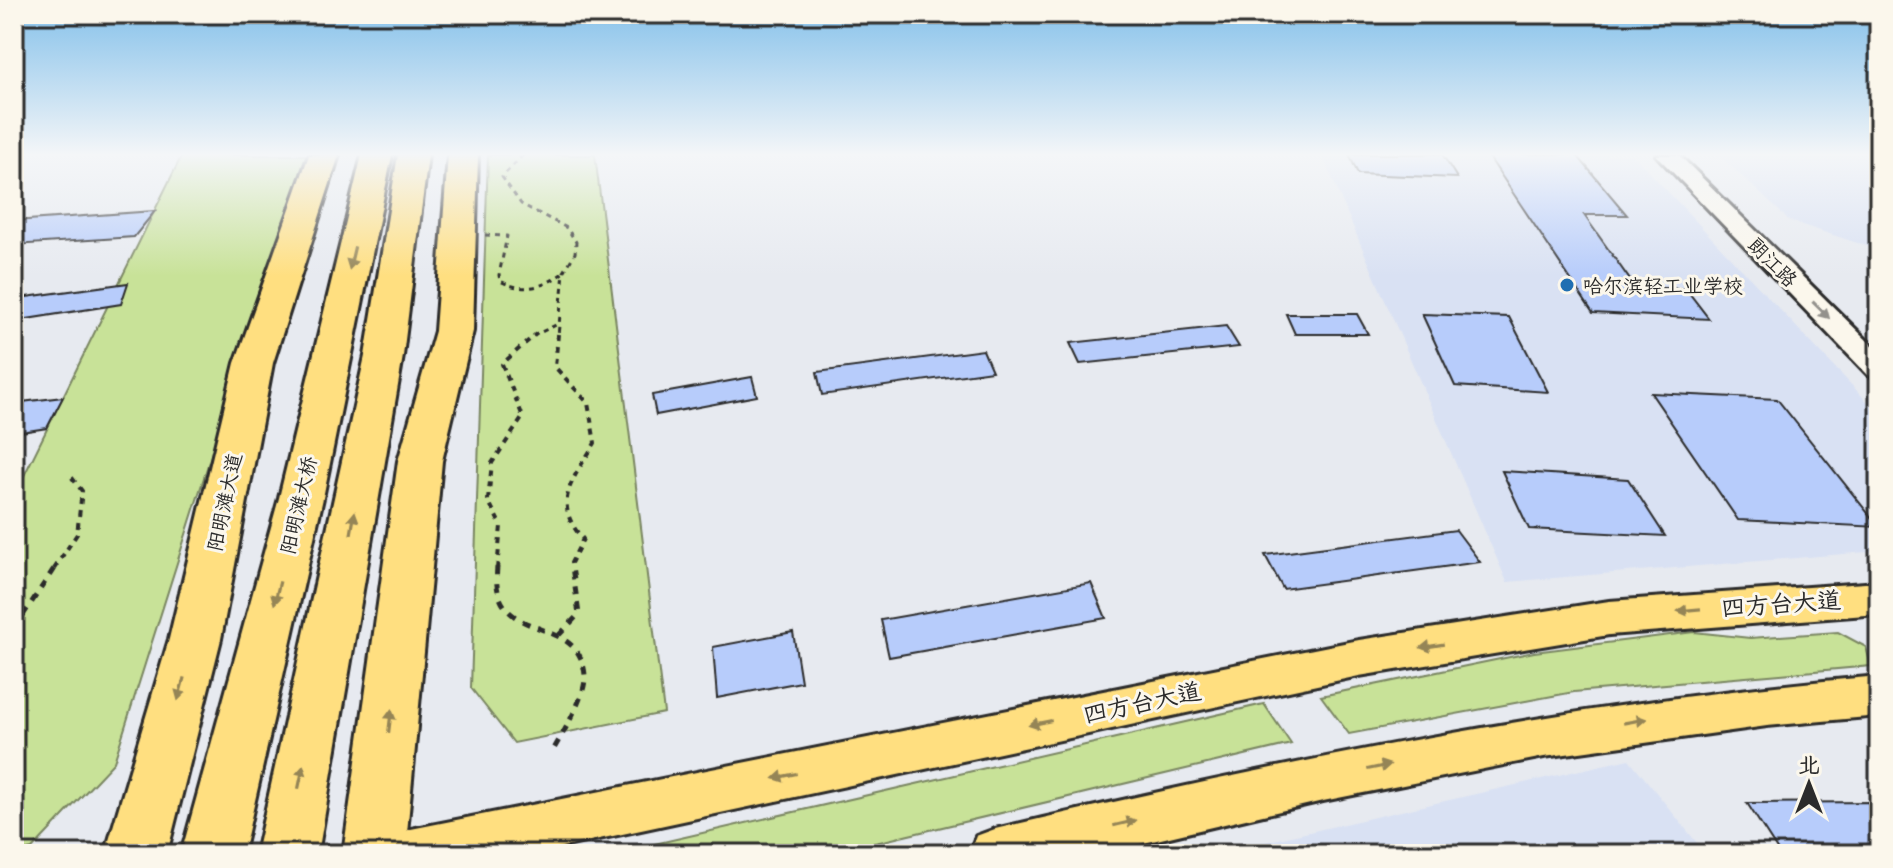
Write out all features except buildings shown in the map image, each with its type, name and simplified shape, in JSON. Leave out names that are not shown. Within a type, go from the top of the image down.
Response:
[{"type":"highway","name":"阳明滩大道","points":[[136,854],[195,639],[254,363],[310,196]]},
{"type":"highway","points":[[195,639],[284,364],[332,196]]},
{"type":"highway","name":"阳明滩大桥","points":[[212,854],[301,498],[368,196]]},
{"type":"highway","points":[[287,854],[384,356],[407,196]]},
{"type":"highway","points":[[374,854],[420,461],[425,335],[437,196]]},
{"type":"highway","points":[[420,461],[454,331],[461,196]]},
{"type":"main road","name":"朗江路","points":[[1707,196],[1879,369]]},
{"type":"main road","name":"朗江路","points":[[1732,196],[1879,339]]},
{"type":"main road","name":"四方台大道","points":[[411,854],[1359,658],[1609,618],[1879,598]]},
{"type":"main road","points":[[995,854],[1223,799],[1458,751],[1651,719],[1879,696]]},
{"type":"path","points":[[459,237],[507,236],[508,247],[498,270],[500,281],[514,290],[547,285],[564,272],[575,253],[576,242],[567,228],[521,204],[515,196]]},
{"type":"path","points":[[559,635],[579,614],[571,563],[583,539],[568,526],[564,510],[567,492],[595,443],[588,403],[555,367],[564,272]]},
{"type":"path","points":[[551,754],[576,707],[586,677],[579,656],[559,635],[521,621],[502,608],[495,587],[501,526],[488,500],[492,463],[523,417],[502,364],[514,347],[532,334],[560,323]]},
{"type":"path","points":[[14,629],[77,534],[82,491],[70,475]]},
{"type":"shaded area","name":"哈尔滨轻工业学校","points":[[1340,196],[1671,196],[1879,414],[1879,551],[1507,582]]},
{"type":"shaded area","points":[[1763,196],[1879,196],[1879,250],[1790,221]]},
{"type":"shaded area","points":[[1629,759],[1706,854],[1213,854]]},
{"type":"green space","points":[[162,196],[293,196],[114,762],[32,849],[14,853],[14,496]]},
{"type":"green space","points":[[487,196],[600,196],[664,713],[514,743],[471,688]]},
{"type":"green space","points":[[1694,632],[1750,638],[1838,632],[1866,647],[1871,666],[1574,692],[1349,734],[1321,696],[1534,652]]},
{"type":"green space","points":[[1264,704],[1291,744],[829,854],[611,854]]},
{"type":"place","name":"哈尔滨轻工业学校","points":[[1567,285]]}]
